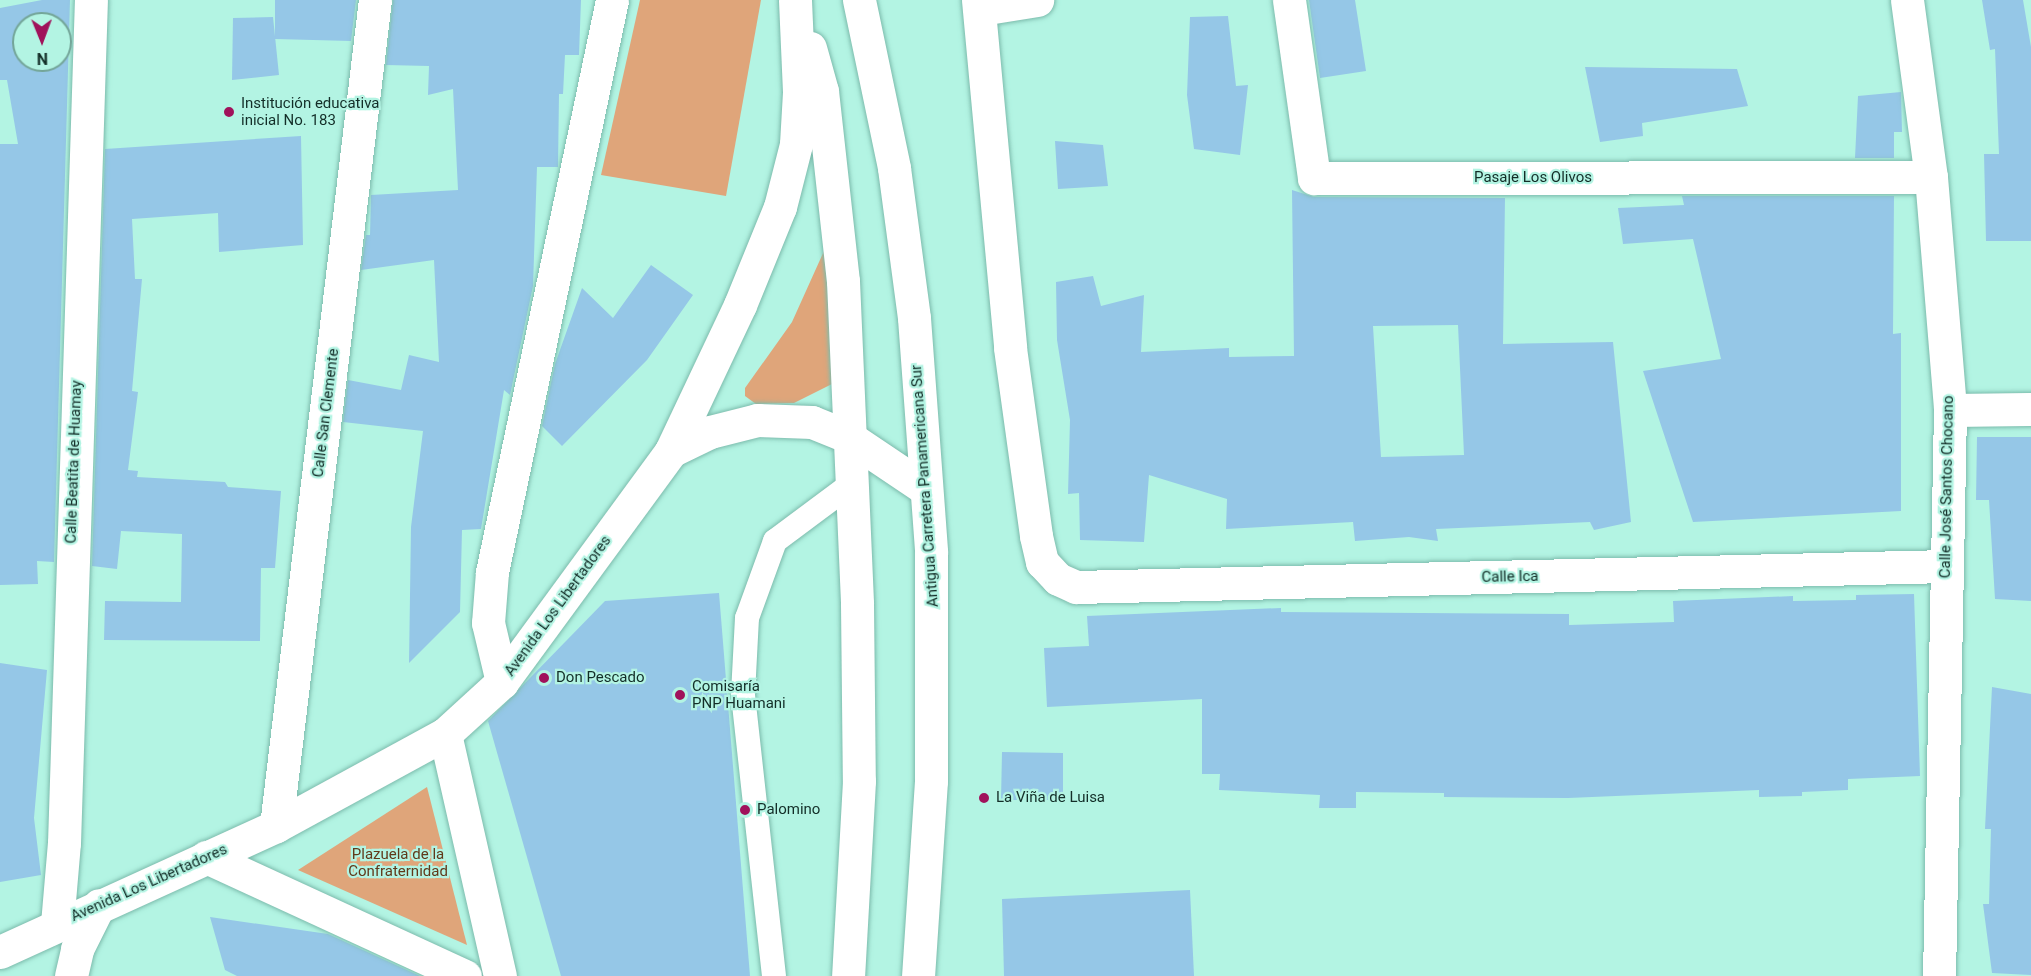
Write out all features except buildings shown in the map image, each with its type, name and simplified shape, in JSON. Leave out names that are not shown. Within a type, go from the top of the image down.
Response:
[{"type":"main road","name":"Calle Beatita de Huamay","points":[[57,924],[64,843],[91,0]]},
{"type":"main road","name":"Calle San Clemente","points":[[276,826],[375,0]]},
{"type":"main road","points":[[502,682],[488,624],[492,572],[612,0]]},
{"type":"main road","name":"Avenida Los Libertadores","points":[[0,952],[276,826],[445,734],[502,682],[671,451],[740,305],[780,207],[797,123],[796,0]]},
{"type":"main road","points":[[796,0],[822,91],[843,281],[847,436],[857,604],[859,781],[848,976]]},
{"type":"main road","name":"Antigua Carretera Panamericana Sur","points":[[859,0],[896,180],[914,318],[926,489],[933,645],[931,781],[918,976]]},
{"type":"main road","points":[[980,4],[1038,0]]},
{"type":"main road","name":"Pasaje Los Olivos","points":[[1289,0],[1314,178],[1932,177]]},
{"type":"main road","name":"Calle José Santos Chocano","points":[[1907,0],[1932,177],[1950,410],[1945,566],[1939,976]]},
{"type":"main road","name":"Calle Ica","points":[[980,4],[1010,348],[1036,536],[1042,562],[1058,579],[1076,587],[1945,566]]},
{"type":"main road","points":[[1950,410],[2031,409]]},
{"type":"main road","points":[[671,451],[710,432],[757,420],[812,422],[847,436],[926,489]]},
{"type":"main road","points":[[445,734],[500,976]]},
{"type":"main road","points":[[206,857],[465,976]]},
{"type":"main road","points":[[71,976],[76,949],[99,905]]},
{"type":"lane","points":[[774,976],[742,694],[747,618],[775,541],[850,485]]},
{"type":"green space","points":[[640,0],[761,0],[726,196],[601,175]]},
{"type":"green space","points":[[824,251],[836,382],[794,403],[756,404],[745,396],[745,388],[792,322]]},
{"type":"green space","name":"Plazuela de la Confraternidad","points":[[427,787],[467,945],[298,870]]},
{"type":"place","name":"Institución educativa inicial No. 183","points":[[229,112]]},
{"type":"place","name":"Don Pescado","points":[[544,678]]},
{"type":"place","name":"Comisaría PNP Huamani","points":[[680,695]]},
{"type":"place","name":"La Viña de Luisa","points":[[984,798]]},
{"type":"place","name":"Palomino","points":[[745,810]]}]
